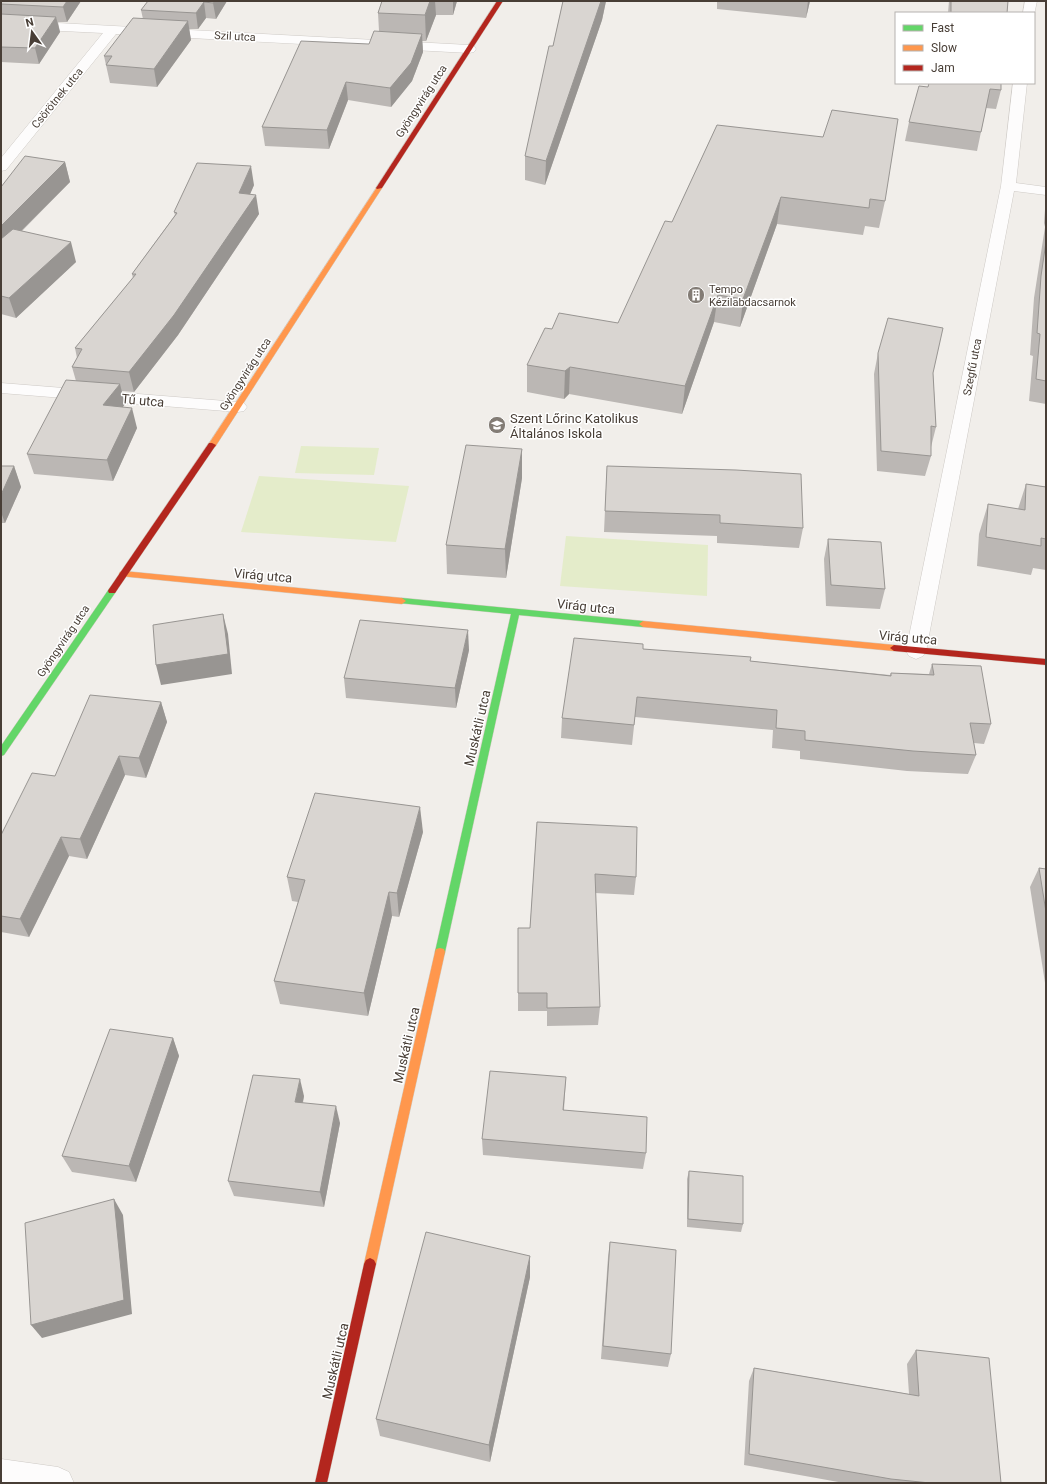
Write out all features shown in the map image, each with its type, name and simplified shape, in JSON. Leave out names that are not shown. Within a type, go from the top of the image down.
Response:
[{"type":"street","name":"Gyöngyvirág utca","points":[[1,753],[238,408],[500,1]]},
{"type":"street","points":[[1029,12],[1031,1]]},
{"type":"street","name":"Szil utca","points":[[1,24],[469,48]]},
{"type":"street","name":"Csörötnek utca","points":[[1,167],[113,29]]},
{"type":"street","name":"Szegfű utca","points":[[916,651],[1008,186],[1020,84]]},
{"type":"street","points":[[1008,186],[1046,191]]},
{"type":"street","name":"Tű utca","points":[[1,388],[238,408]]},
{"type":"street","name":"Virág utca","points":[[123,574],[916,651],[1046,662]]},
{"type":"street","name":"Muskátli utca","points":[[321,1483],[516,612]]},
{"type":"street","points":[[1,1475],[58,1483]]},
{"type":"green space","points":[[301,446],[379,448],[374,475],[295,473]]},
{"type":"green space","points":[[259,476],[409,486],[396,542],[241,532]]},
{"type":"green space","points":[[566,536],[708,545],[707,596],[560,586]]},
{"type":"building","points":[[1,1],[67,1],[63,7],[1,4]]},
{"type":"building","points":[[148,1],[214,1],[213,3],[204,2],[196,13],[141,10]]},
{"type":"building","points":[[382,1],[430,1],[425,15],[378,13]]},
{"type":"building","points":[[563,1],[601,1],[546,161],[525,156],[549,46],[553,46]]},
{"type":"building","points":[[951,1],[1008,1],[1007,12],[951,12]]},
{"type":"building","points":[[1,14],[56,17],[35,48],[1,47]]},
{"type":"building","points":[[133,18],[188,21],[154,69],[106,65],[112,56],[104,56]]},
{"type":"building","points":[[374,31],[422,34],[411,63],[390,88],[346,82],[327,130],[262,127],[301,41],[369,44]]},
{"type":"building","points":[[929,84],[1001,84],[1001,90],[990,89],[981,132],[909,122],[919,86],[928,87]]},
{"type":"building","points":[[832,110],[898,119],[885,201],[870,199],[869,208],[781,197],[743,299],[718,295],[685,386],[570,367],[565,371],[527,365],[545,328],[552,329],[559,313],[618,323],[665,221],[672,222],[717,125],[823,137]]},
{"type":"building","points":[[25,156],[65,162],[1,226],[1,187]]},
{"type":"building","points":[[197,163],[251,166],[239,193],[256,195],[174,315],[129,372],[72,367],[82,349],[75,348],[136,274],[132,274],[177,213],[174,212]]},
{"type":"building","points":[[13,229],[71,242],[9,298],[1,296],[1,239]]},
{"type":"building","points":[[1046,242],[1046,381],[1036,379],[1040,334],[1037,333],[1041,276]]},
{"type":"building","points":[[888,318],[943,328],[933,373],[936,427],[931,426],[931,456],[881,451],[878,353]]},
{"type":"building","points":[[66,380],[120,384],[103,405],[132,408],[107,460],[27,454]]},
{"type":"building","points":[[466,445],[522,449],[505,549],[446,545]]},
{"type":"building","points":[[1,466],[14,466],[1,495]]},
{"type":"building","points":[[607,466],[736,470],[801,474],[803,528],[720,523],[720,515],[605,511]]},
{"type":"building","points":[[1026,484],[1046,487],[1046,539],[1041,538],[1041,546],[986,537],[988,504],[1025,510]]},
{"type":"building","points":[[828,539],[881,542],[885,589],[831,585]]},
{"type":"building","points":[[223,614],[228,654],[156,665],[153,625]]},
{"type":"building","points":[[360,620],[468,630],[455,688],[344,678]]},
{"type":"building","points":[[574,638],[643,644],[643,649],[751,657],[750,661],[891,676],[891,673],[934,675],[932,664],[981,666],[991,724],[970,723],[976,755],[913,751],[805,740],[805,731],[776,728],[777,710],[637,697],[634,725],[562,718]]},
{"type":"building","points":[[90,695],[161,702],[139,758],[119,756],[80,839],[61,837],[20,919],[1,916],[1,835],[32,773],[55,776]]},
{"type":"building","points":[[315,793],[420,807],[397,893],[389,892],[364,993],[274,981],[305,880],[287,877]]},
{"type":"building","points":[[537,822],[637,827],[636,877],[595,874],[600,1007],[547,1008],[547,993],[518,993],[518,928],[530,928]]},
{"type":"building","points":[[1039,868],[1046,869],[1046,912]]},
{"type":"building","points":[[110,1029],[173,1038],[129,1166],[62,1156]]},
{"type":"building","points":[[490,1071],[566,1077],[563,1110],[647,1117],[646,1153],[482,1139]]},
{"type":"building","points":[[253,1075],[300,1079],[295,1102],[336,1106],[320,1192],[228,1181]]},
{"type":"building","points":[[689,1171],[743,1176],[743,1224],[688,1219]]},
{"type":"building","points":[[114,1199],[124,1300],[31,1325],[25,1223]]},
{"type":"building","points":[[426,1232],[530,1256],[489,1445],[376,1419]]},
{"type":"building","points":[[610,1242],[676,1250],[671,1354],[603,1346]]},
{"type":"building","points":[[916,1350],[989,1358],[1001,1483],[930,1483],[891,1479],[749,1454],[754,1368],[919,1396]]},
{"type":"traffic: fast","points":[[1,753],[112,591]]},
{"type":"traffic: fast","points":[[402,601],[643,624]]},
{"type":"traffic: fast","points":[[440,952],[516,612]]},
{"type":"traffic: slow","points":[[212,445],[379,188]]},
{"type":"traffic: slow","points":[[123,574],[402,601]]},
{"type":"traffic: slow","points":[[643,624],[894,648]]},
{"type":"traffic: slow","points":[[370,1264],[440,952]]},
{"type":"traffic: jam","points":[[379,188],[500,1]]},
{"type":"traffic: jam","points":[[112,591],[212,445]]},
{"type":"traffic: jam","points":[[894,648],[1046,662]]},
{"type":"traffic: jam","points":[[321,1483],[370,1264]]},
{"type":"place","name":"Tempo Kézilabdacsarnok","points":[[696,295]]},
{"type":"place","name":"Szent Lőrinc Katolikus Általános Iskola","points":[[497,425]]}]
